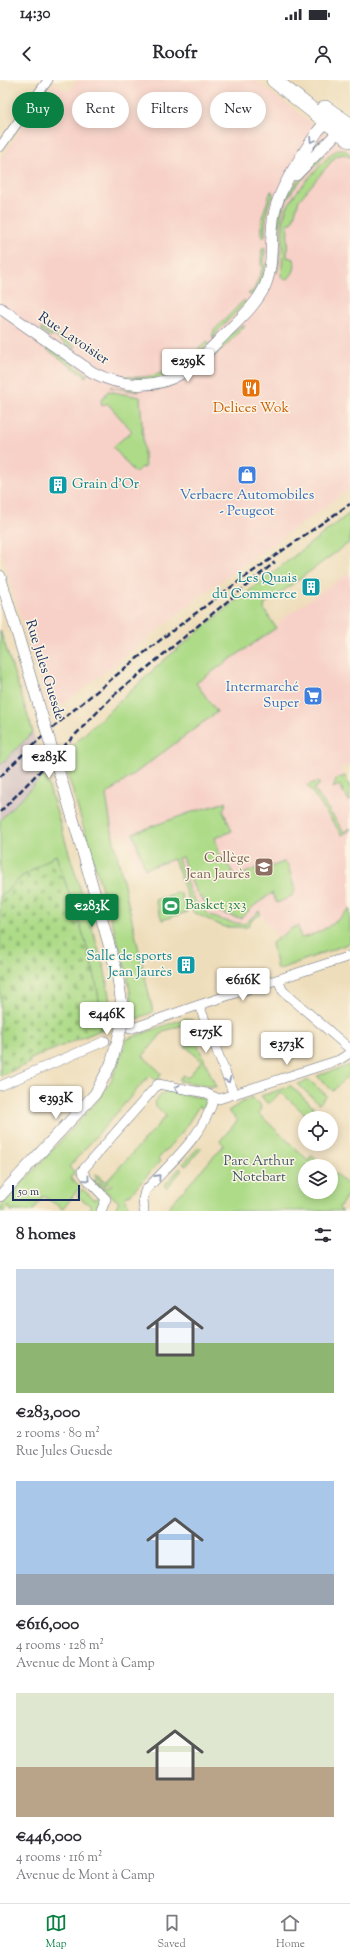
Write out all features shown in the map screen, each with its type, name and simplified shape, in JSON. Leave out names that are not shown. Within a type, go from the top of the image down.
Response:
[{"type":"main road","points":[[274,80],[343,125]]},
{"type":"main road","points":[[285,80],[343,125]]},
{"type":"street","points":[[0,147],[48,80]]},
{"type":"street","name":"Rue Lavoisier","points":[[0,308],[92,372],[108,379],[128,384],[141,384],[154,383],[175,377],[198,361],[247,313],[258,299],[270,270],[274,216],[281,195],[321,127],[343,125]]},
{"type":"street","name":"Rue Jules Guesde","points":[[0,576],[80,842],[117,973],[123,1011],[120,1033],[111,1064],[95,1094],[0,1196]]},
{"type":"street","points":[[130,1029],[350,956]]},
{"type":"street","points":[[278,980],[283,991],[350,1049]]},
{"type":"street","points":[[199,1005],[234,1095]]},
{"type":"street","points":[[0,1086],[105,1041]]},
{"type":"street","points":[[101,1211],[106,1204],[105,1196],[88,1180],[82,1171],[158,1084],[206,1093],[219,1099],[339,1060],[350,1053]]},
{"type":"street","points":[[144,1211],[143,1199],[145,1191],[194,1137],[211,1110],[214,1098]]},
{"type":"street","name":"Rue Jules Guesde","points":[[0,1192],[12,1182]]},
{"type":"shaded area","points":[[78,80],[255,80],[350,152],[350,489],[204,593],[51,714],[0,549],[0,159],[22,128],[64,128],[64,92],[47,92],[54,82],[68,92]]},
{"type":"shaded area","points":[[350,572],[350,764],[341,768],[350,787],[350,943],[277,970],[272,943],[278,938],[261,914],[253,919],[247,927],[224,927],[193,912],[175,861],[136,873],[126,833],[113,837],[106,795],[217,712],[196,683],[276,628],[283,618]]},
{"type":"shaded area","points":[[0,630],[33,732],[64,840],[0,897]]},
{"type":"green space","points":[[339,149],[343,149],[350,154],[350,157],[343,154],[336,156],[299,200],[292,223],[288,223],[287,257],[294,259],[295,268],[288,279],[283,279],[281,276],[283,230],[284,216],[287,208],[291,200],[304,184],[331,154]]},
{"type":"green space","points":[[321,155],[324,157],[297,185],[286,202],[281,220],[277,273],[277,232],[280,211],[288,193]]},
{"type":"green space","points":[[271,191],[274,198],[271,199],[268,208],[265,237],[262,237],[262,217]]},
{"type":"green space","points":[[262,248],[265,249],[264,262],[266,266],[256,293],[251,295],[248,294],[254,290],[263,267],[261,264]]},
{"type":"green space","points":[[244,300],[246,302],[217,332],[214,339],[212,337],[214,330]]},
{"type":"green space","points":[[241,326],[245,326],[204,366],[181,380],[153,391]]},
{"type":"green space","points":[[41,328],[51,334],[55,333],[76,347],[73,349],[54,336],[50,337],[41,331]]},
{"type":"green space","points":[[35,341],[41,342],[87,374],[86,377]]},
{"type":"green space","points":[[207,341],[209,343],[186,365],[166,376],[155,379],[132,379],[99,370],[101,368],[116,374],[131,377],[145,377],[158,374],[171,369],[184,361]]},
{"type":"green space","points":[[110,387],[134,389],[139,392]]},
{"type":"green space","points":[[108,391],[140,397],[145,468],[141,467],[135,473],[113,447],[132,431],[107,403],[102,406],[101,401]]},
{"type":"green space","points":[[350,513],[350,542],[265,604],[264,609],[276,628],[196,683],[217,712],[106,795],[113,837],[153,1012],[136,1019],[132,1018],[131,997],[127,973],[62,755],[163,661],[223,611]]},
{"type":"green space","points":[[0,630],[33,732],[0,765]]},
{"type":"green space","points":[[45,774],[105,971],[111,1009],[108,1028],[101,1030],[100,1009],[91,964],[78,919],[56,855],[20,878],[0,897],[0,820]]},
{"type":"green space","points":[[345,776],[350,787],[350,802],[339,785],[333,788],[336,779]]},
{"type":"green space","points":[[317,782],[320,784],[314,789],[344,832],[350,828],[350,830],[342,835],[307,785]]},
{"type":"green space","points":[[227,802],[223,810],[232,831],[215,838],[217,849],[236,877],[259,867],[273,866],[284,862],[288,865],[295,890],[292,896],[277,903],[272,893],[255,905],[241,918],[228,915],[217,911],[201,898],[190,880],[182,857],[178,858],[192,895],[206,912],[216,918],[229,922],[245,924],[259,911],[261,914],[253,919],[247,927],[224,927],[193,912],[174,859],[145,869],[133,833],[192,812]]},
{"type":"green space","points":[[56,855],[92,963],[100,1007],[101,1030],[35,1057],[29,1060],[30,1063],[0,1076],[0,897],[20,878]]},
{"type":"green space","name":"Basket 3x3","points":[[180,892],[187,912],[162,920],[155,900]]},
{"type":"green space","points":[[350,908],[350,943],[277,970],[272,943],[292,928],[298,926],[301,938],[316,933],[334,923]]},
{"type":"green space","points":[[186,1018],[194,1021],[164,1031],[143,1056],[162,1074],[159,1075],[160,1080],[156,1080],[149,1076],[69,1167],[75,1172],[70,1178],[80,1187],[63,1209],[43,1196],[33,1211],[11,1211],[9,1206],[5,1211],[0,1211],[2,1205],[100,1098],[112,1079],[127,1039]]},
{"type":"green space","points":[[197,1043],[216,1087],[180,1081],[180,1078],[184,1075],[187,1078],[202,1061],[185,1046]]},
{"type":"green space","points":[[350,1065],[350,1074],[333,1091],[317,1076]]},
{"type":"green space","points":[[309,1080],[327,1096],[319,1104],[298,1084]]},
{"type":"green space","points":[[291,1086],[315,1109],[313,1111],[302,1111],[281,1092],[268,1104],[261,1096]]},
{"type":"green space","points":[[165,1091],[203,1098],[206,1101],[205,1110],[199,1106],[183,1131],[158,1159],[160,1161],[131,1194],[125,1197],[130,1211],[114,1211],[119,1202],[93,1181],[95,1180],[107,1188],[112,1185],[110,1183],[105,1185],[95,1176],[96,1174],[106,1182],[166,1116],[156,1106],[155,1102]]},
{"type":"green space","name":"Parc Arthur Notebart","points":[[251,1097],[261,1106],[259,1114],[307,1159],[298,1159],[298,1199],[338,1199],[338,1176],[350,1187],[350,1191],[339,1208],[342,1211],[165,1211],[224,1145],[220,1141],[238,1120],[228,1111]]},
{"type":"green space","points":[[199,1147],[202,1148],[186,1166],[183,1164]]},
{"type":"green space","name":"Parc Arthur Notebart","points":[[311,1155],[315,1159],[310,1159]]},
{"type":"green space","points":[[180,1168],[182,1170],[167,1188],[164,1186]]},
{"type":"green space","points":[[82,1189],[95,1200],[100,1195],[102,1198],[99,1208],[95,1211],[88,1211],[91,1206],[77,1196]]},
{"type":"railway","points":[[0,777],[24,753],[62,720],[162,639],[255,570],[350,504]]},
{"type":"railway","points":[[0,812],[113,696],[275,562]]},
{"type":"place","name":"Delices Wok","points":[[251,388]]},
{"type":"place","name":"Verbaere Automobiles - Peugeot","points":[[247,475]]},
{"type":"place","name":"Grain d'Or","points":[[58,485]]},
{"type":"place","name":"Les Quais du Commerce","points":[[311,587]]},
{"type":"place","name":"Intermarché Super","points":[[313,696]]},
{"type":"place","name":"Collège Jean Jaurès","points":[[264,867]]},
{"type":"place","name":"Basket 3x3","points":[[171,906]]},
{"type":"place","name":"Salle de sports Jean Jaurès","points":[[186,965]]}]
